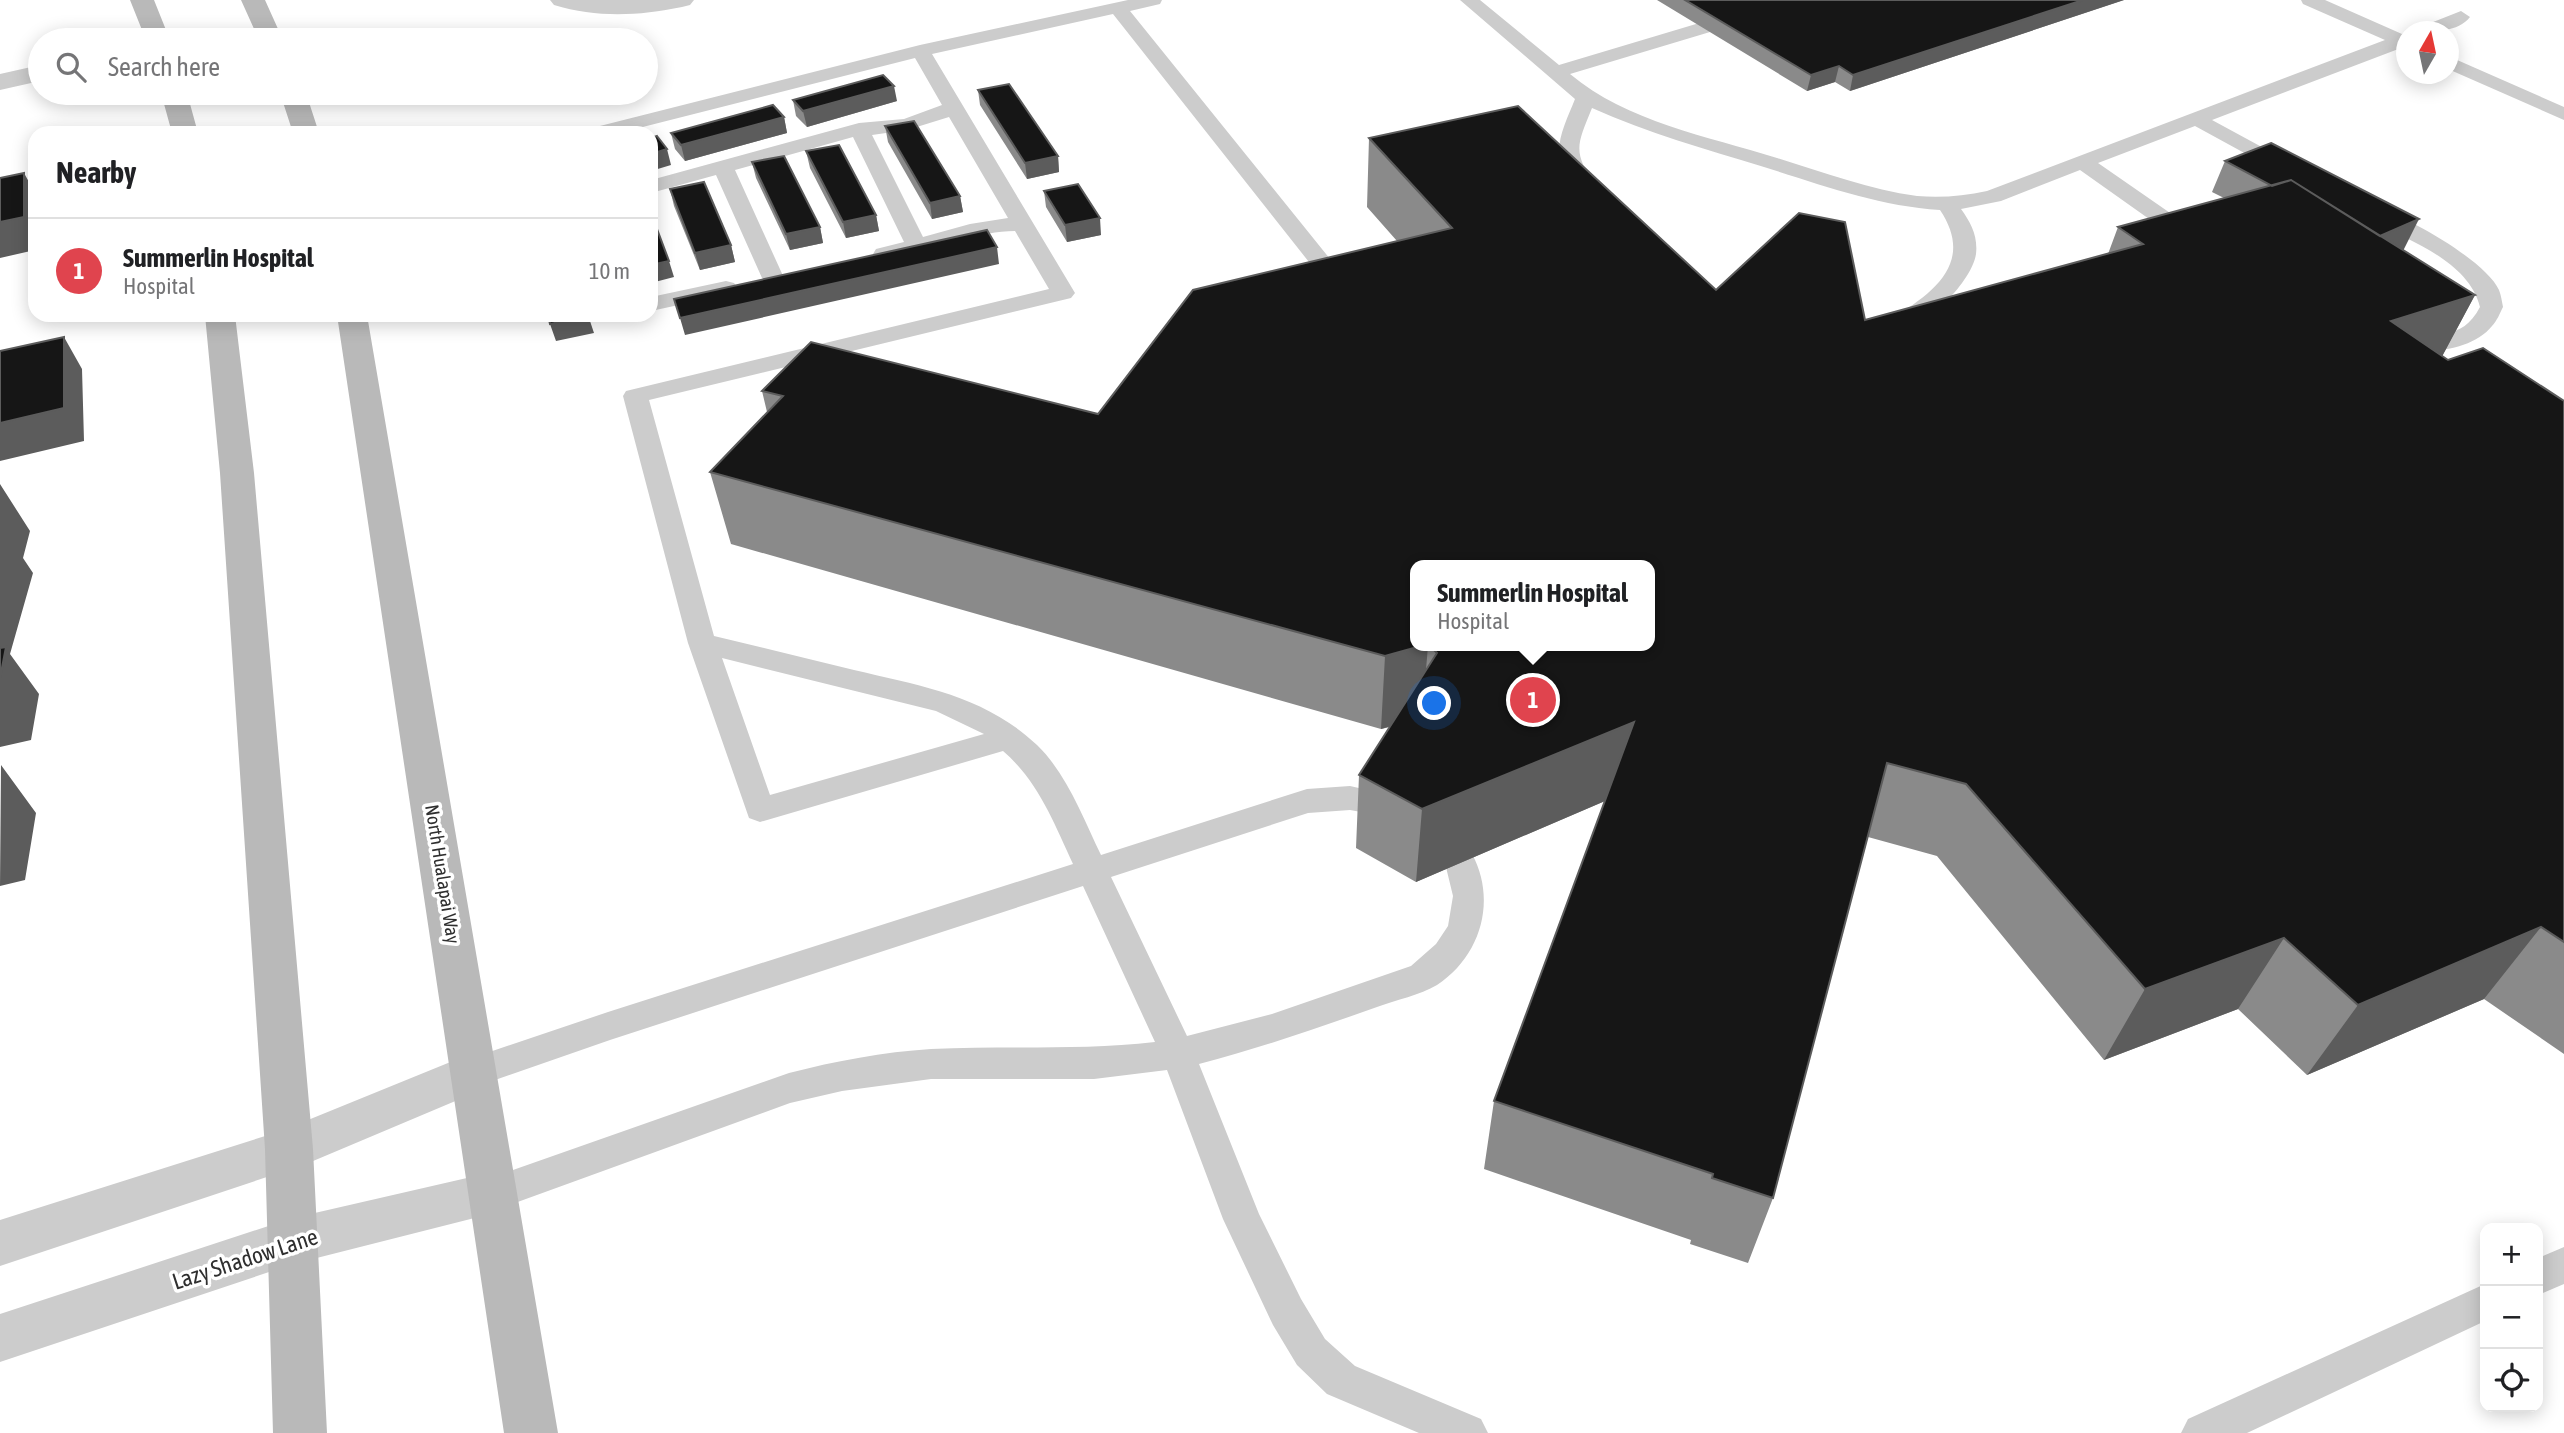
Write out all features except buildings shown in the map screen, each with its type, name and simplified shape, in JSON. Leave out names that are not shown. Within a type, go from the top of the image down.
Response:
[{"type":"main road","points":[[142,0],[153,28]]},
{"type":"main road","points":[[253,0],[266,28]]},
{"type":"main road","points":[[178,105],[184,126]]},
{"type":"main road","points":[[297,105],[304,126]]},
{"type":"main road","points":[[221,322],[237,473],[289,1149],[300,1433]]},
{"type":"main road","name":"North Hualapai Way","points":[[353,322],[531,1433]]},
{"type":"street","points":[[570,3],[649,7],[682,0]]},
{"type":"street","points":[[0,82],[28,76]]},
{"type":"street","points":[[0,1243],[289,1149],[475,1072]]},
{"type":"street","name":"Lazy Shadow Lane","points":[[0,1338],[293,1241],[493,1194]]},
{"type":"lane","points":[[623,126],[920,51],[1153,0]]},
{"type":"lane","points":[[1469,0],[1586,98],[1649,126],[1880,195],[1920,203],[1947,204],[1993,196],[2396,44]]},
{"type":"lane","points":[[2310,0],[2396,37]]},
{"type":"lane","points":[[1118,8],[1353,303]]},
{"type":"lane","points":[[2451,21],[2461,17]]},
{"type":"lane","points":[[1557,72],[1703,28]]},
{"type":"lane","points":[[920,51],[1063,293],[635,396],[702,643],[760,810],[1010,738]]},
{"type":"lane","points":[[2459,67],[2564,114]]},
{"type":"lane","points":[[1586,98],[1567,157],[1574,174],[1599,199]]},
{"type":"lane","points":[[658,185],[859,129],[877,130],[934,116],[953,107]]},
{"type":"lane","points":[[2196,120],[2306,178]]},
{"type":"lane","points":[[859,129],[917,247]]},
{"type":"lane","points":[[2082,162],[2212,253]]},
{"type":"lane","points":[[723,167],[773,278]]},
{"type":"lane","points":[[1885,329],[1942,294],[1959,272],[1966,238],[1960,220],[1947,204]]},
{"type":"lane","points":[[2356,205],[2463,263],[2479,278],[2490,300],[2486,320],[2466,335],[2433,343],[2401,343]]},
{"type":"lane","points":[[864,258],[917,247],[949,248],[1005,236],[1023,224]]},
{"type":"lane","points":[[658,303],[799,272]]},
{"type":"lane","points":[[702,643],[944,702],[979,717],[1010,738],[1042,772],[1092,870],[1178,1054],[1242,1219],[1287,1312],[1311,1352],[1341,1380],[1467,1433]]},
{"type":"lane","points":[[475,1072],[608,1026],[1307,801],[1350,798],[1382,804]]},
{"type":"lane","points":[[493,1194],[789,1088],[838,1076],[932,1064],[1117,1062],[1178,1054],[1237,1041],[1423,976],[1454,948],[1465,926],[1469,889],[1461,863]]},
{"type":"lane","points":[[2543,1275],[2564,1265]]},
{"type":"lane","points":[[2202,1433],[2480,1304]]},
{"type":"place","name":"Summerlin Hospital","points":[[1533,700]]}]
